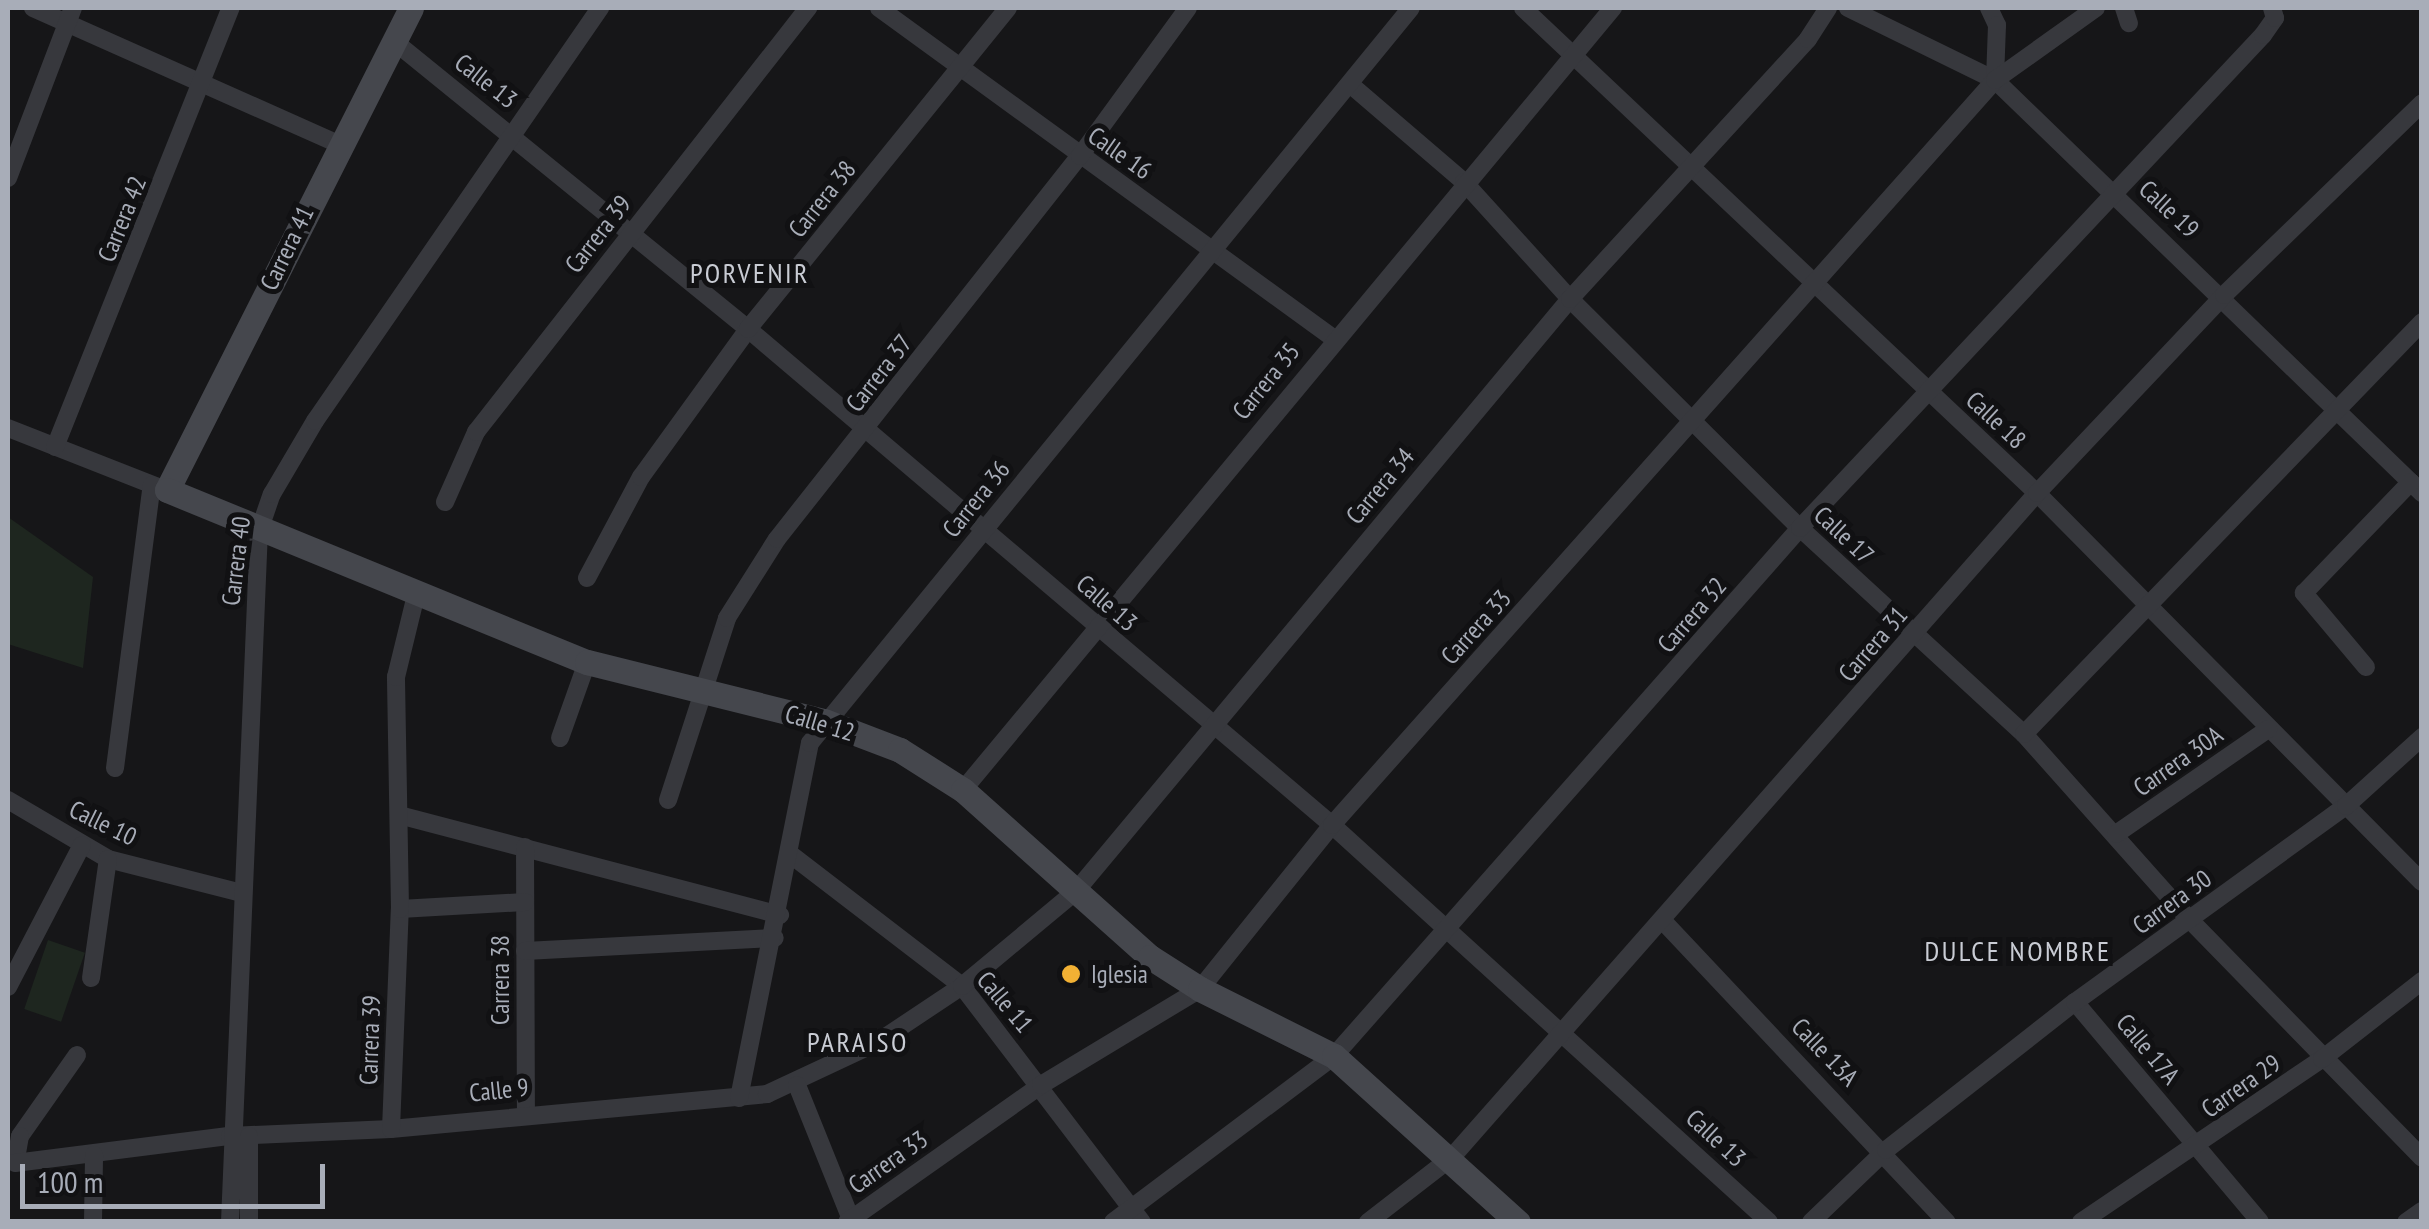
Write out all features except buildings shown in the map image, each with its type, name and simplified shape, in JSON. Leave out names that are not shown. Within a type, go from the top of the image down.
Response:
[{"type":"street","points":[[33,8],[70,15],[203,87],[338,144]]},
{"type":"street","name":"Carrera 42","points":[[55,447],[203,87],[231,8]]},
{"type":"street","name":"Carrera 41","points":[[115,768],[160,488],[412,8]]},
{"type":"street","name":"Carrera 40","points":[[248,1222],[240,1136],[240,893],[259,531],[272,494],[315,421],[600,8]]},
{"type":"street","name":"Carrera 39","points":[[445,502],[476,432],[808,8]]},
{"type":"street","name":"Calle 16","points":[[880,8],[1333,338]]},
{"type":"street","name":"Carrera 38","points":[[586,578],[641,477],[748,330],[1008,8]]},
{"type":"street","name":"Carrera 37","points":[[668,800],[726,618],[778,539],[1080,156],[1188,8]]},
{"type":"street","name":"Carrera 36","points":[[739,1098],[780,915],[804,765],[824,721],[1411,8]]},
{"type":"street","name":"Calle 18","points":[[1523,8],[2037,493],[2144,606],[2422,882]]},
{"type":"street","name":"Carrera 35","points":[[963,790],[1333,338],[1614,8]]},
{"type":"street","name":"Carrera 34","points":[[962,986],[1076,892],[1213,723],[1570,300],[1808,38],[1828,8]]},
{"type":"street","name":"Calle 19","points":[[1848,8],[1995,80],[2224,296],[2416,488]]},
{"type":"street","points":[[1989,8],[1997,25],[1995,80]]},
{"type":"street","name":"Carrera 33","points":[[848,1220],[1041,1085],[1200,989],[1332,825],[1995,80],[2096,8]]},
{"type":"street","name":"Carrera 32","points":[[1113,1222],[1137,1215],[1334,1056],[1452,929],[1800,528],[2263,35],[2275,18],[2272,8]]},
{"type":"street","points":[[8,178],[70,15]]},
{"type":"street","name":"Calle 13","points":[[394,42],[515,135],[1332,825],[1452,929],[1769,1222]]},
{"type":"street","name":"Calle 17","points":[[1350,85],[1464,182],[1570,300],[1693,423],[1800,528],[2024,734],[2190,920],[2322,1060],[2422,1158]]},
{"type":"street","name":"Carrera 31","points":[[1368,1222],[1452,1157],[1566,1033],[2037,493],[2224,296],[2422,103]]},
{"type":"street","points":[[2024,734],[2336,405],[2422,322]]},
{"type":"street","name":"Calle 12","points":[[8,428],[587,662],[824,721],[900,750],[963,790],[1150,957],[1200,989],[1334,1056],[1452,1157],[1518,1222]]},
{"type":"street","points":[[2366,667],[2304,593],[2416,488]]},
{"type":"street","name":"Carrera 39","points":[[391,1128],[400,909],[396,677],[416,595]]},
{"type":"street","points":[[560,738],[587,662]]},
{"type":"street","name":"Carrera 30A","points":[[2116,834],[2268,729]]},
{"type":"street","name":"Carrera 30","points":[[1811,1222],[1886,1150],[2075,1002],[2346,806],[2422,737]]},
{"type":"street","name":"Calle 10","points":[[8,800],[108,859],[240,893]]},
{"type":"street","points":[[398,815],[780,915]]},
{"type":"street","points":[[8,988],[82,844]]},
{"type":"street","name":"Carrera 38","points":[[525,847],[526,1112]]},
{"type":"street","name":"Calle 11","points":[[790,854],[962,986],[1137,1215]]},
{"type":"street","points":[[91,978],[108,859]]},
{"type":"street","points":[[400,909],[525,902]]},
{"type":"street","name":"Calle 13A","points":[[1663,921],[1886,1150],[1947,1222]]},
{"type":"street","points":[[525,951],[775,938]]},
{"type":"street","name":"Carrera 29","points":[[2081,1222],[2322,1060],[2422,981]]},
{"type":"street","name":"Calle 9","points":[[77,1055],[20,1136],[15,1162],[94,1156],[240,1136],[391,1128],[526,1112],[739,1098],[797,1084],[962,986]]},
{"type":"street","name":"Calle 17A","points":[[2075,1002],[2260,1222]]},
{"type":"street","points":[[797,1084],[848,1220]]},
{"type":"street","name":"Carrera 40","points":[[230,1222],[240,1136]]},
{"type":"street","points":[[93,1222],[94,1156]]},
{"type":"street","points":[[2406,1222],[2422,1211]]},
{"type":"shaded area","points":[[8,517],[93,577],[83,668],[8,644]]},
{"type":"shaded area","points":[[48,940],[85,953],[61,1022],[24,1009]]},
{"type":"place","name":"Iglesia","points":[[1071,974]]},
{"type":"district","name":"PORVENIR","points":[[750,273]]},
{"type":"district","name":"DULCE NOMBRE","points":[[2018,951]]},
{"type":"district","name":"PARAISO","points":[[858,1042]]}]
